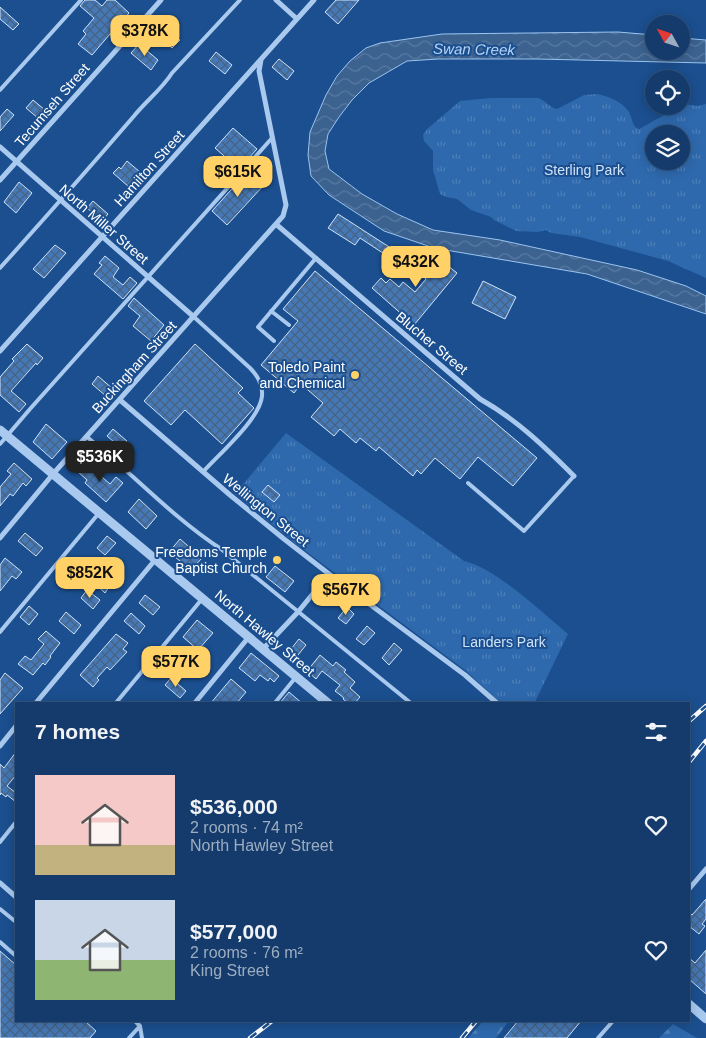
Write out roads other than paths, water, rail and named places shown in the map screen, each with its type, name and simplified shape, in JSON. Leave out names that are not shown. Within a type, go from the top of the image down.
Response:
[{"type":"street","name":"Tecumseh Street","points":[[0,180],[160,0]]},
{"type":"street","points":[[276,0],[297,19]]},
{"type":"street","name":"Hamilton Street","points":[[0,351],[314,0]]},
{"type":"street","points":[[261,60],[259,72],[272,138]]},
{"type":"street","name":"Buckingham Street","points":[[0,538],[53,474],[277,225],[286,211],[286,205],[272,138]]},
{"type":"street","name":"North Miller Street","points":[[0,147],[194,317]]},
{"type":"street","name":"Blucher Street","points":[[277,225],[480,398],[532,435],[574,476]]},
{"type":"street","name":"Wellington Street","points":[[120,400],[202,472],[328,574],[436,653],[496,702]]},
{"type":"street","name":"North Hawley Street","points":[[3,433],[327,702]]},
{"type":"street","points":[[37,702],[155,560]]},
{"type":"street","points":[[263,649],[298,612],[328,574]]},
{"type":"street","points":[[196,702],[248,638]]},
{"type":"street","points":[[0,746],[15,727]]},
{"type":"street","points":[[690,889],[706,869]]},
{"type":"street","points":[[0,884],[15,896]]},
{"type":"street","points":[[690,1005],[706,1019]]},
{"type":"lane","points":[[0,90],[81,0]]},
{"type":"lane","points":[[0,268],[94,164],[140,108],[165,84],[240,0]]},
{"type":"lane","points":[[0,444],[3,433],[148,277],[272,138]]},
{"type":"lane","points":[[274,341],[258,327],[316,258]]},
{"type":"lane","points":[[271,311],[289,325]]},
{"type":"lane","points":[[194,317],[256,374],[262,388],[258,409],[237,436],[202,472]]},
{"type":"lane","points":[[87,437],[183,521],[221,549],[410,702]]},
{"type":"lane","points":[[468,483],[524,531],[574,476]]},
{"type":"lane","points":[[0,632],[99,513]]},
{"type":"lane","points":[[117,702],[202,599]]},
{"type":"lane","points":[[276,702],[296,676]]},
{"type":"lane","points":[[0,842],[15,823]]},
{"type":"lane","points":[[0,909],[15,921]]},
{"type":"lane","points":[[0,942],[15,955]]},
{"type":"lane","points":[[136,1022],[140,1026],[142,1038]]},
{"type":"lane","points":[[598,1038],[612,1022]]},
{"type":"lane","points":[[129,1038],[140,1026]]},
{"type":"water","name":"Swan Creek","points":[[618,32],[645,34],[645,60],[690,60],[690,39],[706,40],[706,63],[538,59],[438,59],[407,61],[369,83],[352,100],[328,134],[325,151],[329,169],[362,194],[397,214],[433,230],[500,240],[637,270],[686,286],[706,296],[706,314],[587,274],[434,248],[384,231],[329,195],[311,176],[308,155],[310,132],[326,95],[337,76],[350,61],[366,48],[380,43],[442,34]]},
{"type":"railway","points":[[690,720],[706,706]]},
{"type":"railway","points":[[690,761],[706,741]]},
{"type":"railway","points":[[250,1038],[271,1022]]},
{"type":"railway","points":[[462,1038],[475,1022]]},
{"type":"place","name":"Toledo Paint and Chemical","points":[[355,375]]},
{"type":"place","name":"Freedoms Temple Baptist Church","points":[[277,560]]},
{"type":"park label","name":"Sterling Park","points":[[584,170]]},
{"type":"park label","name":"Landers Park","points":[[504,642]]}]
